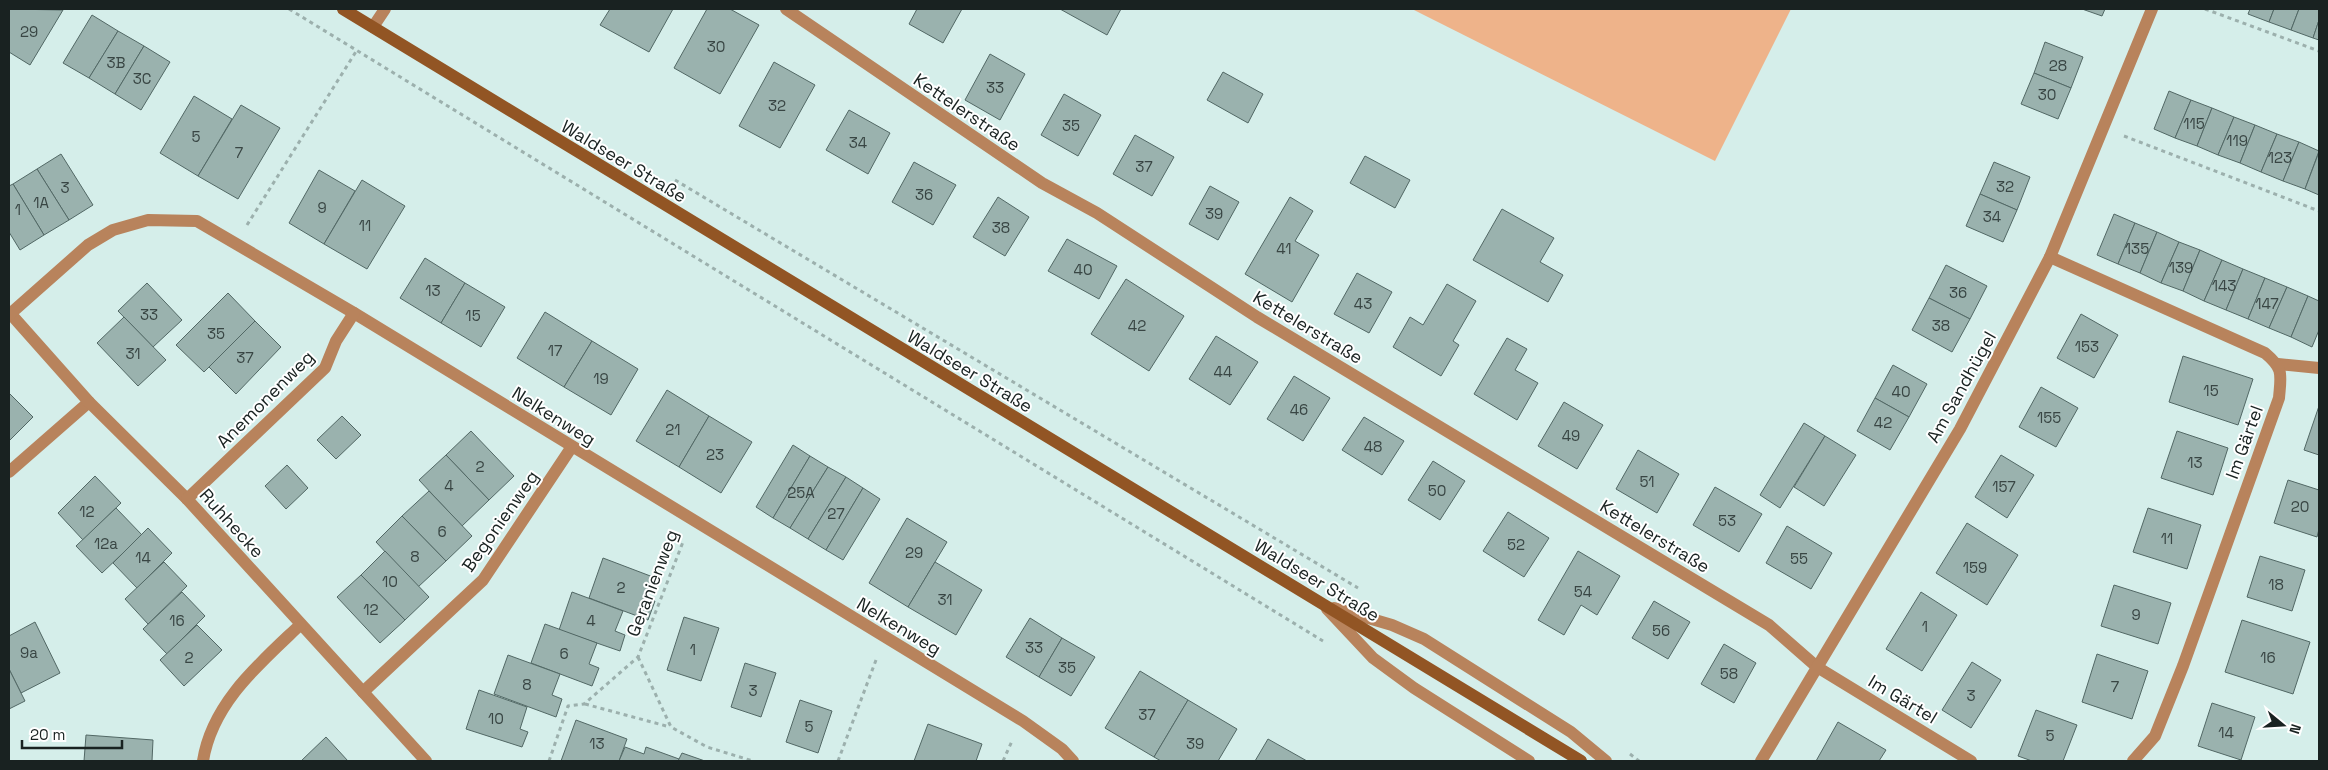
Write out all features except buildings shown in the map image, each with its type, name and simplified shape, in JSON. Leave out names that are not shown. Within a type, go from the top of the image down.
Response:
[{"type":"main road","name":"Waldseer Straße","points":[[342,9],[1580,761]]},
{"type":"street","points":[[373,27],[385,9]]},
{"type":"street","name":"Kettelerstraße","points":[[786,9],[1042,184],[1097,213],[1256,317],[1769,625],[1817,667]]},
{"type":"street","name":"Am Sandhügel","points":[[1761,761],[1960,429],[2050,257],[2105,128],[2152,9]]},
{"type":"street","name":"Nelkenweg","points":[[10,313],[88,245],[113,230],[148,220],[197,221],[236,242],[354,313],[572,448],[1023,721],[1062,749],[1073,761]]},
{"type":"street","points":[[2050,257],[2236,338],[2265,352],[2278,364],[2319,368]]},
{"type":"street","name":"Ruhhecke","points":[[10,313],[89,402],[187,499],[426,761]]},
{"type":"street","name":"Anemonenweg","points":[[187,499],[325,368],[336,341],[354,313]]},
{"type":"street","name":"Im Gärtel","points":[[2133,761],[2155,736],[2186,657],[2279,398],[2281,376],[2278,364]]},
{"type":"street","points":[[9,472],[89,402]]},
{"type":"street","name":"Begonienweg","points":[[363,692],[483,580],[572,448]]},
{"type":"street","points":[[1324,605],[1373,658],[1414,688],[1529,761]]},
{"type":"street","points":[[1324,605],[1392,625],[1424,639],[1571,732],[1606,761]]},
{"type":"street","points":[[203,761],[223,706],[254,669],[300,625]]},
{"type":"street","name":"Im Gärtel","points":[[1817,667],[1971,761]]},
{"type":"path","points":[[289,9],[1328,645]]},
{"type":"path","points":[[2205,9],[2319,51]]},
{"type":"path","points":[[236,242],[358,50]]},
{"type":"path","points":[[2105,128],[2319,211]]},
{"type":"path","points":[[666,175],[1359,589]]},
{"type":"path","name":"Geranienweg","points":[[550,761],[568,706],[584,704],[638,657],[692,519]]},
{"type":"path","points":[[838,761],[885,638]]},
{"type":"path","name":"Geranienweg","points":[[638,657],[671,727]]},
{"type":"path","points":[[584,704],[671,727],[707,747],[753,761]]},
{"type":"path","points":[[1628,753],[1639,761]]},
{"type":"shaded area","points":[[1412,9],[1791,9],[1715,161]]}]
